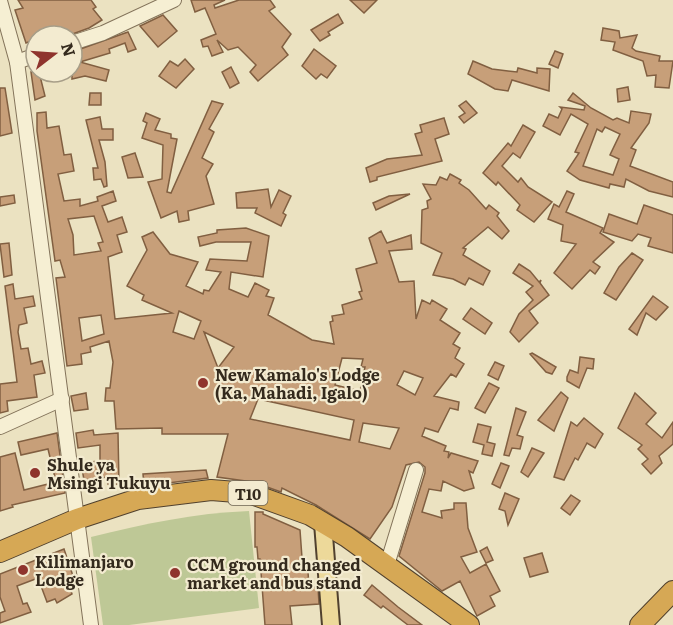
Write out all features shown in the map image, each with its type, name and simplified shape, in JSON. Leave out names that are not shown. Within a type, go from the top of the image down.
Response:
[{"type":"highway","name":"T10","points":[[0,552],[77,519],[138,499],[211,490],[249,493],[310,515],[387,565],[469,625]]},
{"type":"highway","points":[[650,622],[673,591]]},
{"type":"main road","points":[[323,523],[331,625]]},
{"type":"street","points":[[84,39],[103,33],[174,0]]},
{"type":"street","points":[[0,1],[17,62],[91,625]]},
{"type":"street","points":[[17,62],[24,59]]},
{"type":"street","points":[[0,427],[62,399]]},
{"type":"street","points":[[387,565],[416,470]]},
{"type":"green space","name":"CCM ground changed market and bus stand","points":[[249,511],[259,608],[129,625],[103,625],[91,537],[169,520]]},
{"type":"building","points":[[18,0],[91,0],[96,7],[93,9],[102,20],[84,30],[84,24],[24,24],[24,37],[15,10],[23,8]]},
{"type":"building","points":[[191,0],[225,0],[214,5],[215,8],[239,0],[270,0],[275,7],[269,11],[291,34],[282,47],[288,55],[258,81],[250,72],[256,65],[238,47],[228,50],[217,40],[223,52],[212,56],[208,46],[203,47],[201,40],[216,34],[205,8],[195,12]]},
{"type":"building","points":[[350,0],[377,0],[364,13]]},
{"type":"building","points":[[338,14],[343,23],[328,32],[330,35],[320,41],[311,30]]},
{"type":"building","points":[[163,15],[177,31],[158,47],[140,26]]},
{"type":"building","points":[[603,28],[619,31],[620,38],[637,35],[632,48],[636,51],[660,56],[659,61],[673,61],[669,88],[655,87],[656,75],[647,76],[643,61],[613,50],[615,42],[601,40]]},
{"type":"building","points":[[128,32],[136,49],[128,52],[125,43],[109,49],[110,53],[84,61],[84,48]]},
{"type":"building","points":[[314,49],[336,66],[327,78],[321,74],[316,79],[302,66]]},
{"type":"building","points":[[555,51],[563,54],[558,68],[549,64]]},
{"type":"building","points":[[185,59],[194,69],[176,88],[159,76],[170,61],[178,66]]},
{"type":"building","points":[[473,61],[492,69],[517,72],[518,68],[537,73],[537,68],[550,69],[549,91],[512,80],[508,91],[495,89],[468,74]]},
{"type":"building","points":[[84,63],[109,70],[106,81],[85,76]]},
{"type":"building","points":[[231,67],[239,83],[230,88],[222,72]]},
{"type":"building","points":[[33,84],[42,84],[45,96],[35,100]]},
{"type":"building","points":[[628,87],[630,100],[618,102],[617,89]]},
{"type":"building","points":[[0,88],[5,88],[12,133],[0,136]]},
{"type":"building","points":[[90,93],[101,93],[101,105],[89,105]]},
{"type":"building","points":[[573,93],[591,108],[613,120],[617,118],[629,123],[631,111],[651,114],[649,123],[631,148],[636,150],[630,166],[673,182],[673,197],[649,191],[626,179],[624,187],[610,184],[609,188],[580,180],[567,171],[579,153],[575,152],[588,124],[571,114],[560,135],[543,126],[549,114],[558,118],[562,109],[560,107],[584,110],[585,106],[568,100]],"holes":[[[605,127],[620,134],[610,155],[619,159],[613,175],[583,166],[597,129],[602,132]]]},
{"type":"building","points":[[212,101],[223,104],[209,129],[214,132],[202,158],[213,164],[206,176],[214,204],[188,211],[189,220],[179,222],[177,211],[161,218],[148,182],[162,179],[163,145],[142,138],[147,123],[143,121],[146,113],[160,119],[155,130],[171,134],[171,138],[177,139],[167,192],[171,193]]},
{"type":"building","points":[[466,101],[477,113],[464,123],[459,117],[465,113],[459,106]]},
{"type":"building","points":[[46,112],[47,128],[59,126],[64,155],[71,154],[74,171],[58,174],[64,201],[80,199],[80,206],[98,201],[97,197],[113,191],[116,201],[102,206],[108,222],[122,217],[127,232],[117,235],[122,252],[108,257],[115,319],[172,313],[142,300],[144,295],[127,286],[147,250],[142,237],[153,232],[170,254],[198,262],[186,286],[203,294],[204,290],[209,291],[221,272],[206,270],[210,259],[247,261],[251,242],[216,242],[200,246],[198,237],[217,233],[217,230],[246,228],[269,236],[263,277],[231,272],[229,289],[248,297],[255,283],[269,290],[266,296],[274,298],[268,315],[312,340],[334,344],[330,322],[333,321],[332,316],[344,314],[342,305],[362,299],[356,269],[377,263],[369,238],[381,231],[387,243],[411,235],[412,249],[389,251],[399,282],[414,281],[416,319],[422,300],[430,304],[432,300],[447,309],[440,320],[460,333],[453,344],[460,348],[455,358],[464,364],[456,377],[451,374],[434,396],[459,402],[458,410],[450,408],[438,432],[425,428],[422,436],[446,446],[444,451],[449,452],[448,458],[451,453],[478,461],[473,473],[469,471],[474,488],[464,491],[443,481],[441,491],[429,489],[422,512],[442,518],[441,511],[454,509],[454,503],[466,503],[468,528],[477,552],[461,557],[470,573],[486,564],[500,591],[490,596],[495,606],[477,616],[460,581],[442,591],[399,556],[425,473],[425,467],[419,462],[406,465],[392,507],[370,539],[316,505],[282,488],[281,492],[253,482],[217,477],[228,434],[162,434],[162,428],[116,429],[114,401],[105,401],[106,388],[110,388],[113,362],[109,341],[90,347],[91,352],[81,354],[82,364],[67,366],[56,278],[65,277],[60,260],[55,261],[37,131],[37,113]],"holes":[[[94,216],[103,242],[98,243],[101,251],[74,255],[73,235],[68,219]],[[179,311],[201,321],[194,339],[173,332]],[[101,315],[104,334],[82,341],[79,318]],[[204,332],[234,347],[218,368]],[[342,358],[363,359],[361,367],[365,367],[360,391],[335,385]],[[404,371],[423,378],[415,395],[397,385]],[[258,399],[354,420],[350,440],[250,419]],[[363,423],[399,428],[390,449],[359,442]]]},
{"type":"building","points":[[100,117],[102,129],[113,129],[113,140],[99,140],[105,162],[107,186],[104,187],[101,179],[94,180],[93,168],[98,168],[86,120]]},
{"type":"building","points":[[444,118],[449,134],[435,139],[442,161],[377,177],[377,180],[370,182],[366,168],[387,159],[422,155],[415,134],[422,132],[420,125]]},
{"type":"building","points":[[523,125],[535,132],[520,158],[513,153],[502,166],[518,182],[521,178],[528,187],[552,202],[534,222],[517,210],[520,205],[498,182],[496,185],[483,173],[508,143],[511,146]]},
{"type":"building","points":[[135,153],[143,177],[128,178],[122,157]]},
{"type":"building","points":[[450,174],[461,180],[459,183],[469,190],[486,209],[489,205],[499,213],[497,216],[509,231],[502,239],[488,227],[463,248],[466,249],[463,255],[490,271],[483,285],[469,278],[465,285],[453,279],[433,275],[442,253],[421,243],[422,210],[428,208],[427,201],[431,199],[423,184],[436,185],[440,177],[447,180]]},
{"type":"building","points":[[268,189],[271,207],[279,190],[291,196],[283,213],[286,215],[281,226],[255,213],[257,208],[237,208],[236,193]]},
{"type":"building","points":[[567,191],[574,194],[566,212],[603,228],[600,233],[614,242],[593,262],[600,267],[595,274],[590,270],[572,289],[554,273],[576,244],[561,241],[563,225],[548,219],[554,204],[559,207]]},
{"type":"building","points":[[410,194],[376,210],[373,203],[389,196]]},
{"type":"building","points":[[14,195],[15,203],[0,206],[0,197]]},
{"type":"building","points":[[644,205],[673,215],[673,253],[648,246],[651,238],[638,234],[632,241],[603,232],[609,214],[637,224]]},
{"type":"building","points":[[9,243],[12,275],[4,277],[0,244]]},
{"type":"building","points":[[632,253],[643,260],[616,300],[604,293],[619,267]]},
{"type":"building","points":[[519,264],[530,271],[539,282],[541,280],[540,283],[549,295],[529,311],[538,323],[519,342],[510,332],[519,314],[533,300],[526,292],[533,286],[513,273]]},
{"type":"building","points":[[13,284],[15,299],[33,296],[35,306],[24,308],[27,323],[19,325],[18,332],[21,349],[28,348],[31,364],[42,361],[45,373],[34,375],[37,397],[7,401],[8,411],[0,413],[0,384],[17,382],[5,286]]},
{"type":"building","points":[[653,296],[668,307],[656,320],[646,313],[637,335],[629,329]]},
{"type":"building","points":[[471,308],[492,323],[485,334],[463,319]]},
{"type":"building","points":[[530,354],[556,367],[552,374],[546,372]]},
{"type":"building","points":[[580,357],[594,359],[593,369],[587,368],[579,388],[567,381],[567,377],[570,370],[578,373]]},
{"type":"building","points":[[495,362],[504,366],[498,380],[488,375]]},
{"type":"building","points":[[489,383],[499,388],[485,413],[475,408]]},
{"type":"building","points":[[561,392],[568,398],[554,431],[538,420]]},
{"type":"building","points":[[86,393],[88,409],[74,411],[71,396]]},
{"type":"building","points":[[635,393],[656,413],[646,424],[662,438],[673,422],[673,444],[659,456],[662,463],[651,474],[642,464],[648,459],[638,449],[642,445],[618,428]]},
{"type":"building","points":[[516,408],[526,412],[517,435],[523,437],[520,449],[512,448],[509,456],[504,455]]},
{"type":"building","points":[[584,418],[603,434],[595,448],[587,443],[578,460],[575,458],[564,480],[554,477],[571,422],[577,426]]},
{"type":"building","points":[[478,424],[491,427],[487,442],[495,444],[492,456],[482,454],[484,445],[473,442]]},
{"type":"building","points":[[93,430],[94,435],[118,433],[119,484],[108,484],[108,477],[84,480],[81,463],[100,461],[100,445],[78,448],[76,433]]},
{"type":"building","points":[[57,433],[65,493],[12,505],[13,507],[0,511],[0,457],[15,453],[24,490],[56,482],[48,449],[21,455],[18,442]]},
{"type":"building","points":[[532,448],[544,453],[528,477],[521,472]]},
{"type":"building","points":[[501,463],[509,466],[500,488],[492,484]]},
{"type":"building","points":[[206,470],[208,478],[144,486],[143,474]]},
{"type":"building","points":[[505,493],[519,499],[508,525],[505,511],[499,509]]},
{"type":"building","points":[[571,495],[580,501],[570,515],[561,508]]},
{"type":"building","points":[[255,512],[263,512],[300,530],[303,572],[308,572],[309,587],[318,587],[319,604],[290,606],[292,625],[265,625],[260,559],[258,559],[257,547],[255,547]]},
{"type":"building","points":[[487,547],[493,560],[486,563],[480,551]]},
{"type":"building","points":[[64,549],[73,576],[66,578],[72,594],[57,603],[55,599],[47,602],[38,578],[17,586],[23,604],[27,603],[31,612],[0,623],[0,613],[5,611],[0,597],[0,574]]},
{"type":"building","points":[[542,553],[548,572],[530,577],[524,558]]},
{"type":"building","points":[[372,585],[422,625],[408,625],[364,595]]},
{"type":"place","name":"New Kamalo's Lodge (Ka, Mahadi, Igalo)","points":[[203,383]]},
{"type":"place","name":"Shule ya Msingi Tukuyu","points":[[35,473]]},
{"type":"place","name":"Kilimanjaro Lodge","points":[[23,570]]},
{"type":"place","name":"CCM ground changed market and bus stand","points":[[175,573]]}]
